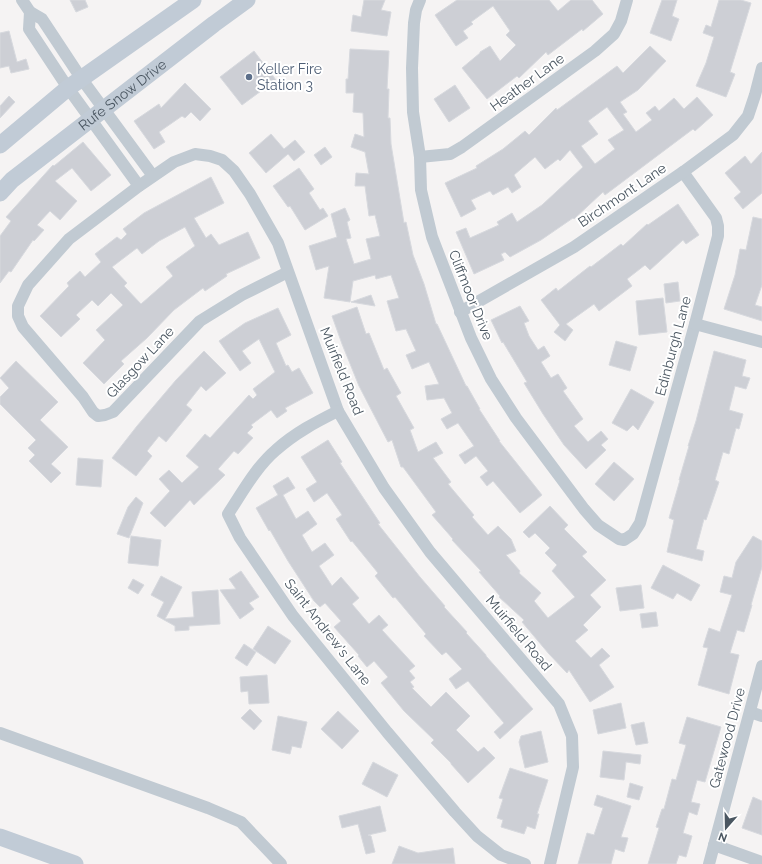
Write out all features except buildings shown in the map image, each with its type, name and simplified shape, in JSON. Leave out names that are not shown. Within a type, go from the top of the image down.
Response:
[{"type":"main road","points":[[0,145],[74,83],[193,0]]},
{"type":"main road","name":"Rufe Snow Drive","points":[[0,193],[12,180],[247,0]]},
{"type":"main road","points":[[0,837],[75,864]]},
{"type":"street","points":[[22,0],[30,12],[42,19],[74,83],[97,115],[153,176]]},
{"type":"street","name":"Cliffmoor Drive","points":[[420,0],[416,10],[414,22],[412,68],[413,112],[420,157],[421,190],[432,237],[460,312],[490,380],[516,418],[584,509],[598,525],[619,540],[624,540],[633,534]]},
{"type":"street","name":"Heather Lane","points":[[420,157],[450,154],[462,147],[595,51],[614,34],[621,21],[627,0]]},
{"type":"street","points":[[30,12],[29,29],[74,83],[97,115],[139,186]]},
{"type":"street","name":"Birchmont Lane","points":[[460,312],[574,247],[683,172],[733,135],[748,116],[756,95],[762,68]]},
{"type":"street","name":"Muirfield Road","points":[[22,296],[28,285],[69,239],[139,186],[174,162],[195,154],[210,156],[222,160],[234,171],[250,194],[278,243],[338,411],[384,488],[430,552],[559,704],[572,736],[573,767],[550,864]]},
{"type":"street","name":"Edinburgh Lane","points":[[633,534],[640,523],[718,236],[716,218],[683,172]]},
{"type":"street","name":"Glasgow Lane","points":[[22,296],[18,306],[18,316],[23,327],[83,397],[92,412],[98,416],[113,412],[200,321],[242,295],[288,272]]},
{"type":"street","points":[[695,324],[762,342]]},
{"type":"street","name":"Saint Andrew's Lane","points":[[338,411],[307,427],[275,451],[258,470],[228,514],[240,538],[293,616],[455,812],[477,836],[501,855],[525,864]]},
{"type":"street","name":"Gatewood Drive","points":[[709,864],[762,666]]},
{"type":"street","points":[[750,712],[762,716]]},
{"type":"street","points":[[0,734],[208,808],[241,822],[281,864]]},
{"type":"street","points":[[714,844],[762,862]]},
{"type":"place","name":"Keller Fire Station 3","points":[[249,77]]}]
